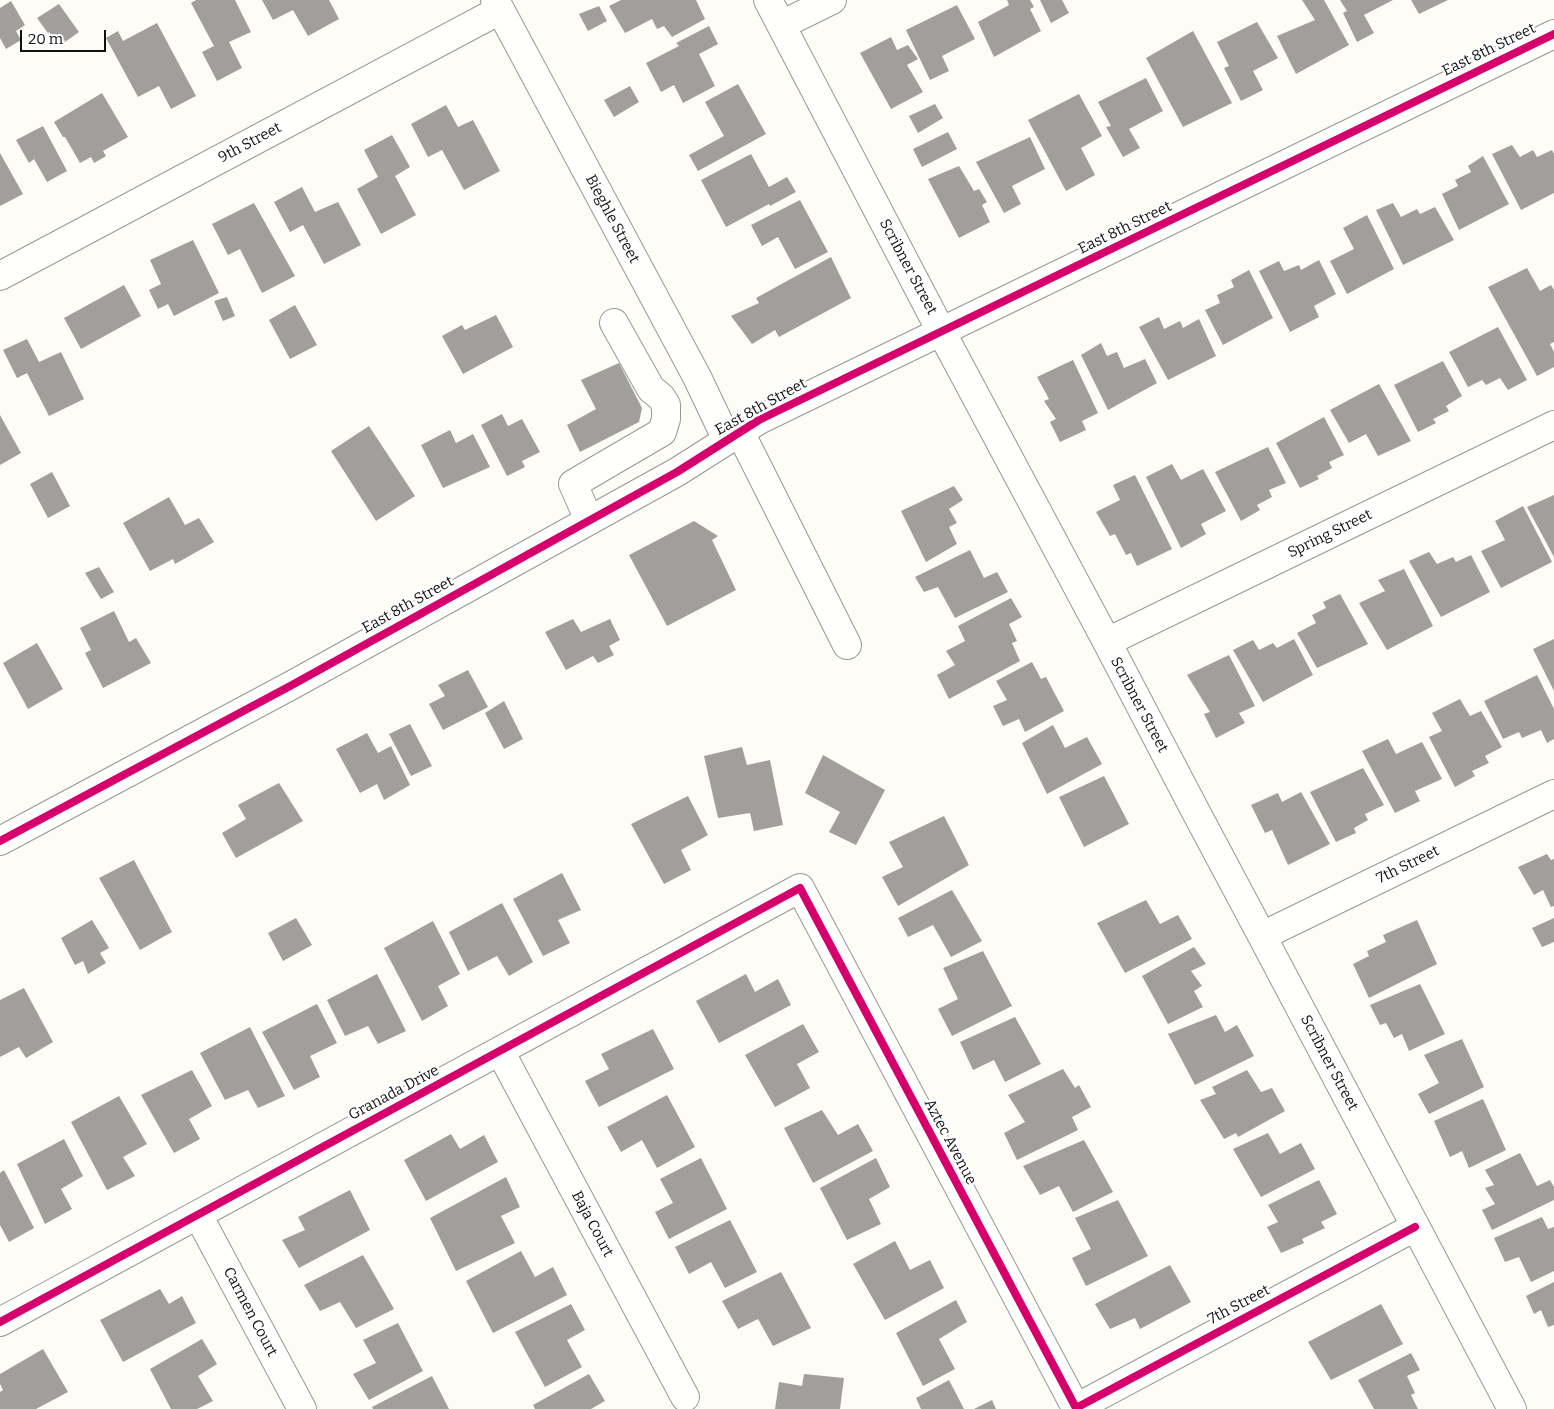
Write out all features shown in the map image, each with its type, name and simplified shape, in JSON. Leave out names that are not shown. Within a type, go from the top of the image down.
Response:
[{"type":"street","name":"Scribner Street","points":[[768,0],[1196,814],[1512,1409]]},
{"type":"street","points":[[781,25],[832,0]]},
{"type":"street","name":"9th Street","points":[[0,276],[498,5]]},
{"type":"street","name":"Bieghle Street","points":[[498,5],[697,377],[733,436],[847,645]]},
{"type":"street","name":"East 8th Street","points":[[0,841],[300,680],[676,472],[759,420],[1554,34]]},
{"type":"street","points":[[589,520],[573,484],[662,432],[666,419],[666,405],[661,396],[650,389],[614,323]]},
{"type":"street","name":"Spring Street","points":[[1107,642],[1554,425]]},
{"type":"street","name":"7th Street","points":[[1262,936],[1554,794]]},
{"type":"street","name":"Granada Drive","points":[[0,1322],[800,888]]},
{"type":"street","name":"Aztec Avenue","points":[[800,888],[1076,1408]]},
{"type":"street","name":"Baja Court","points":[[500,1051],[685,1397]]},
{"type":"street","name":"Carmen Court","points":[[198,1215],[302,1409]]},
{"type":"street","name":"7th Street","points":[[1076,1408],[1415,1227]]},
{"type":"building","points":[[196,0],[235,0],[251,32],[229,42],[242,68],[217,81],[202,52],[214,46],[191,3]]},
{"type":"building","points":[[262,0],[329,0],[339,19],[308,36],[293,10],[273,20]]},
{"type":"building","points":[[621,0],[696,0],[705,19],[672,37],[664,26],[657,29],[652,19],[625,33],[609,6]]},
{"type":"building","points":[[1007,0],[1030,0],[1034,7],[1030,9],[1041,31],[994,57],[978,22],[1009,5]]},
{"type":"building","points":[[1040,0],[1062,0],[1069,13],[1051,23]]},
{"type":"building","points":[[1302,0],[1324,0],[1349,45],[1296,74],[1277,36],[1315,20]]},
{"type":"building","points":[[1340,0],[1393,0],[1364,15],[1374,33],[1357,42],[1343,13],[1347,11]]},
{"type":"building","points":[[1411,0],[1448,0],[1419,14]]},
{"type":"building","points":[[11,1],[25,25],[16,31],[21,40],[6,49],[0,38],[0,8]]},
{"type":"building","points":[[59,4],[79,32],[58,47],[37,18]]},
{"type":"building","points":[[957,5],[975,39],[942,56],[949,71],[930,80],[906,30]]},
{"type":"building","points":[[599,6],[607,21],[588,31],[579,14]]},
{"type":"building","points":[[1257,22],[1278,58],[1253,71],[1263,90],[1241,101],[1224,68],[1229,66],[1217,42]]},
{"type":"building","points":[[157,23],[196,96],[171,109],[159,86],[138,97],[106,38],[118,31],[123,41]]},
{"type":"building","points":[[709,26],[718,44],[699,54],[715,86],[683,103],[674,85],[661,92],[646,63],[679,46],[676,43]]},
{"type":"building","points":[[1193,31],[1232,103],[1183,127],[1146,58]]},
{"type":"building","points":[[891,37],[897,50],[908,45],[918,59],[907,65],[923,92],[891,109],[860,53]]},
{"type":"building","points":[[1146,78],[1163,111],[1129,129],[1140,148],[1123,157],[1106,127],[1111,126],[1098,102]]},
{"type":"building","points":[[738,84],[766,134],[698,171],[689,155],[724,136],[705,102]]},
{"type":"building","points":[[630,86],[639,102],[614,117],[604,100]]},
{"type":"building","points":[[102,93],[128,137],[103,151],[106,156],[94,163],[91,157],[80,163],[54,122]]},
{"type":"building","points":[[1079,94],[1102,136],[1081,148],[1095,175],[1066,191],[1028,120]]},
{"type":"building","points":[[935,104],[943,118],[918,133],[909,116]]},
{"type":"building","points":[[446,105],[458,127],[473,120],[500,171],[464,190],[442,150],[428,157],[411,124]]},
{"type":"building","points":[[43,126],[67,171],[47,182],[34,159],[29,163],[16,140]]},
{"type":"building","points":[[948,132],[957,149],[922,167],[913,149]]},
{"type":"building","points":[[392,135],[410,167],[395,176],[416,215],[381,234],[357,189],[378,177],[364,150]]},
{"type":"building","points":[[1030,137],[1045,169],[1012,186],[1021,204],[1004,213],[976,162]]},
{"type":"building","points":[[1512,145],[1520,157],[1533,150],[1537,157],[1552,150],[1554,154],[1554,193],[1521,210],[1492,154]]},
{"type":"building","points":[[0,153],[23,194],[0,206]]},
{"type":"building","points":[[751,154],[769,187],[787,177],[796,192],[726,227],[701,180]]},
{"type":"building","points":[[1483,156],[1509,204],[1459,230],[1442,194],[1458,186],[1455,180],[1471,172],[1468,166]]},
{"type":"building","points":[[959,166],[974,191],[979,189],[987,202],[982,205],[990,222],[959,238],[928,179]]},
{"type":"building","points":[[302,187],[315,212],[338,202],[361,245],[324,264],[303,225],[290,232],[274,202]]},
{"type":"building","points":[[800,200],[828,252],[795,269],[778,237],[762,246],[751,225]]},
{"type":"building","points":[[254,203],[295,276],[262,293],[240,249],[228,255],[212,224]]},
{"type":"building","points":[[1393,203],[1401,217],[1417,209],[1420,214],[1435,207],[1454,240],[1403,265],[1376,210]]},
{"type":"building","points":[[1367,215],[1394,269],[1347,294],[1330,261],[1354,249],[1343,228]]},
{"type":"building","points":[[193,240],[219,293],[174,316],[168,304],[158,309],[149,290],[161,284],[150,260]]},
{"type":"building","points":[[831,257],[851,298],[779,337],[775,330],[752,344],[731,316],[759,303],[756,298]]},
{"type":"building","points":[[1319,260],[1336,294],[1314,306],[1319,317],[1290,332],[1259,271],[1279,261],[1284,271],[1299,265],[1301,270]]},
{"type":"building","points":[[1527,268],[1540,291],[1551,285],[1554,290],[1554,342],[1550,344],[1554,352],[1554,367],[1537,376],[1488,287]]},
{"type":"building","points":[[1249,270],[1273,318],[1223,345],[1205,310],[1220,303],[1217,295],[1234,287],[1231,280]]},
{"type":"building","points":[[124,285],[141,316],[81,349],[64,318]]},
{"type":"building","points":[[227,297],[235,316],[223,321],[214,301]]},
{"type":"building","points":[[295,305],[317,345],[290,359],[269,320]]},
{"type":"building","points":[[496,315],[513,347],[463,374],[442,336],[462,325],[465,330]]},
{"type":"building","points":[[1159,317],[1164,329],[1180,321],[1183,328],[1199,319],[1216,356],[1168,380],[1139,327]]},
{"type":"building","points":[[1498,327],[1527,380],[1508,390],[1500,378],[1486,385],[1482,380],[1468,387],[1449,352]]},
{"type":"building","points":[[27,339],[39,362],[61,352],[84,399],[49,416],[27,373],[17,378],[3,350]]},
{"type":"building","points":[[1101,343],[1107,356],[1117,352],[1124,368],[1145,359],[1157,383],[1108,410],[1081,355]]},
{"type":"building","points":[[1073,360],[1098,413],[1082,421],[1086,430],[1060,442],[1050,422],[1056,419],[1044,401],[1049,399],[1037,377]]},
{"type":"building","points":[[1443,361],[1462,396],[1446,406],[1449,411],[1433,419],[1436,423],[1418,432],[1394,385]]},
{"type":"building","points":[[619,363],[642,408],[639,422],[580,452],[567,425],[596,409],[581,380]]},
{"type":"building","points":[[1379,384],[1411,441],[1378,456],[1366,434],[1349,443],[1330,410]]},
{"type":"building","points":[[502,414],[508,426],[522,419],[540,452],[522,461],[525,467],[507,476],[481,425]]},
{"type":"building","points":[[0,415],[21,453],[0,465]]},
{"type":"building","points":[[1324,417],[1344,455],[1329,462],[1332,468],[1317,476],[1319,479],[1300,488],[1276,443]]},
{"type":"building","points":[[369,426],[415,496],[376,521],[331,451]]},
{"type":"building","points":[[450,430],[456,443],[473,434],[490,467],[443,488],[421,445]]},
{"type":"building","points":[[1268,447],[1286,483],[1269,490],[1272,497],[1257,505],[1260,510],[1241,521],[1215,472]]},
{"type":"building","points":[[1172,464],[1181,480],[1203,469],[1226,511],[1201,524],[1206,534],[1181,548],[1146,477]]},
{"type":"building","points":[[52,472],[70,506],[48,518],[30,484]]},
{"type":"building","points":[[1135,475],[1172,549],[1137,566],[1131,553],[1126,555],[1115,534],[1110,536],[1096,512],[1120,500],[1113,485]]},
{"type":"building","points":[[954,486],[963,500],[949,509],[957,523],[949,527],[957,544],[926,562],[901,511]]},
{"type":"building","points":[[1554,495],[1554,557],[1527,507]]},
{"type":"building","points":[[169,497],[185,525],[199,518],[214,542],[175,564],[173,559],[150,571],[123,523]]},
{"type":"building","points":[[1523,506],[1552,562],[1501,588],[1481,551],[1505,540],[1495,521]]},
{"type":"building","points":[[694,521],[718,536],[712,540],[736,590],[667,626],[629,555]]},
{"type":"building","points":[[970,550],[984,578],[997,572],[1008,592],[955,618],[938,587],[924,592],[915,577]]},
{"type":"building","points":[[1429,552],[1437,564],[1453,557],[1456,562],[1471,555],[1490,592],[1441,617],[1409,561]]},
{"type":"building","points":[[99,567],[114,592],[101,599],[85,573]]},
{"type":"building","points":[[1404,569],[1433,626],[1387,650],[1359,603],[1385,591],[1378,580]]},
{"type":"building","points":[[1340,594],[1368,644],[1317,668],[1297,633],[1316,623],[1312,615],[1326,608],[1323,602]]},
{"type":"building","points":[[1011,598],[1022,617],[1009,624],[1017,641],[1012,643],[1020,661],[949,699],[937,675],[955,665],[946,651],[965,641],[958,626]]},
{"type":"building","points":[[114,611],[129,642],[136,638],[151,663],[103,688],[85,653],[91,650],[80,628]]},
{"type":"building","points":[[573,619],[581,632],[610,619],[620,640],[609,646],[614,655],[598,663],[593,656],[566,670],[545,632]]},
{"type":"building","points":[[1294,639],[1313,675],[1263,702],[1233,650],[1253,640],[1259,650],[1273,643],[1277,648]]},
{"type":"building","points":[[1554,639],[1554,691],[1533,649]]},
{"type":"building","points":[[37,643],[63,689],[28,709],[3,663]]},
{"type":"building","points":[[1229,655],[1255,706],[1239,713],[1245,723],[1216,738],[1204,714],[1210,712],[1187,675]]},
{"type":"building","points":[[1032,662],[1041,679],[1046,677],[1064,711],[1025,732],[1019,719],[1003,726],[993,706],[1007,700],[996,681]]},
{"type":"building","points":[[468,670],[488,707],[443,730],[429,704],[445,696],[438,685]]},
{"type":"building","points":[[1537,675],[1554,709],[1554,739],[1547,743],[1541,730],[1522,738],[1519,732],[1503,739],[1484,701]]},
{"type":"building","points":[[1460,699],[1470,716],[1481,711],[1502,747],[1485,756],[1489,763],[1472,771],[1475,776],[1455,787],[1429,737],[1442,731],[1432,713]]},
{"type":"building","points":[[504,701],[523,739],[504,749],[485,713]]},
{"type":"building","points":[[410,724],[432,766],[411,776],[389,734]]},
{"type":"building","points":[[1053,725],[1065,748],[1087,737],[1102,764],[1047,794],[1022,743]]},
{"type":"building","points":[[367,733],[378,753],[391,746],[410,785],[384,800],[377,784],[360,793],[336,749]]},
{"type":"building","points":[[1388,739],[1396,754],[1422,742],[1442,779],[1415,791],[1420,801],[1395,813],[1362,751]]},
{"type":"building","points":[[742,747],[747,765],[770,760],[783,825],[754,831],[750,813],[718,818],[704,756]]},
{"type":"building","points":[[823,755],[885,790],[856,845],[829,832],[840,812],[805,793]]},
{"type":"building","points":[[1363,768],[1384,805],[1365,814],[1368,820],[1354,828],[1356,833],[1336,842],[1310,792]]},
{"type":"building","points":[[1104,776],[1129,824],[1084,847],[1059,797]]},
{"type":"building","points":[[279,783],[303,821],[236,858],[222,833],[246,819],[238,805]]},
{"type":"building","points":[[1301,792],[1330,844],[1288,865],[1272,830],[1265,833],[1251,805],[1278,793],[1282,802]]},
{"type":"building","points":[[688,796],[708,835],[681,850],[691,870],[664,884],[631,824]]},
{"type":"building","points":[[944,816],[969,865],[898,906],[882,877],[903,867],[889,842]]},
{"type":"building","points":[[1547,854],[1551,860],[1554,859],[1554,906],[1551,907],[1543,890],[1534,895],[1518,867]]},
{"type":"building","points":[[134,860],[172,932],[140,950],[99,878]]},
{"type":"building","points":[[562,873],[581,910],[558,920],[570,943],[543,956],[513,899]]},
{"type":"building","points":[[952,890],[982,941],[951,957],[933,925],[908,937],[898,918]]},
{"type":"building","points":[[1146,900],[1160,924],[1178,915],[1192,939],[1125,973],[1097,923]]},
{"type":"building","points":[[502,903],[533,962],[509,976],[497,956],[468,971],[449,932]]},
{"type":"building","points":[[296,918],[312,945],[283,961],[268,933]]},
{"type":"building","points":[[1554,918],[1554,942],[1542,947],[1532,928]]},
{"type":"building","points":[[92,920],[109,948],[100,953],[106,963],[88,974],[83,961],[75,965],[61,938]]},
{"type":"building","points":[[1417,920],[1437,964],[1369,998],[1353,964],[1369,956],[1367,951],[1386,942],[1383,935]]},
{"type":"building","points":[[433,921],[460,974],[438,986],[448,1006],[422,1021],[384,948]]},
{"type":"building","points":[[1194,947],[1206,964],[1191,971],[1202,986],[1194,991],[1203,1007],[1168,1024],[1142,976]]},
{"type":"building","points":[[983,951],[1012,1006],[952,1036],[938,1009],[958,999],[943,968]]},
{"type":"building","points":[[377,974],[406,1031],[378,1044],[368,1026],[345,1036],[327,1000]]},
{"type":"building","points":[[746,974],[755,992],[778,979],[791,1005],[719,1043],[696,1001]]},
{"type":"building","points":[[1420,984],[1445,1034],[1409,1051],[1402,1034],[1394,1038],[1386,1023],[1380,1025],[1370,1005]]},
{"type":"building","points":[[24,988],[53,1042],[26,1058],[19,1047],[0,1057],[0,1000]]},
{"type":"building","points":[[317,1004],[337,1043],[310,1056],[320,1077],[294,1090],[262,1032]]},
{"type":"building","points":[[1216,1015],[1225,1032],[1237,1025],[1254,1056],[1195,1085],[1168,1034]]},
{"type":"building","points":[[1015,1017],[1041,1064],[1005,1082],[994,1060],[973,1070],[960,1042]]},
{"type":"building","points":[[803,1024],[819,1052],[797,1064],[810,1088],[775,1107],[745,1055]]},
{"type":"building","points":[[250,1027],[285,1096],[258,1108],[248,1090],[225,1100],[200,1053]]},
{"type":"building","points":[[653,1029],[674,1069],[599,1107],[585,1081],[609,1069],[601,1054]]},
{"type":"building","points":[[1462,1039],[1484,1087],[1429,1114],[1418,1094],[1439,1083],[1424,1055]]},
{"type":"building","points":[[1063,1069],[1075,1088],[1079,1085],[1091,1107],[1072,1117],[1078,1130],[1017,1160],[1004,1133],[1025,1122],[1008,1095]]},
{"type":"building","points":[[192,1070],[212,1106],[189,1119],[200,1139],[174,1153],[141,1095]]},
{"type":"building","points":[[1247,1070],[1261,1092],[1272,1088],[1285,1111],[1238,1137],[1236,1133],[1224,1139],[1200,1100],[1216,1094],[1212,1087]]},
{"type":"building","points":[[667,1095],[695,1147],[657,1168],[642,1140],[621,1152],[607,1127]]},
{"type":"building","points":[[119,1096],[147,1144],[123,1157],[135,1176],[107,1190],[71,1122]]},
{"type":"building","points":[[1483,1099],[1506,1150],[1469,1168],[1462,1151],[1450,1157],[1434,1121]]},
{"type":"building","points":[[822,1110],[838,1135],[858,1124],[873,1151],[813,1183],[784,1128]]},
{"type":"building","points":[[1268,1133],[1280,1154],[1301,1143],[1315,1169],[1261,1197],[1233,1149]]},
{"type":"building","points":[[451,1134],[460,1149],[484,1135],[498,1162],[426,1201],[404,1160]]},
{"type":"building","points":[[64,1139],[83,1176],[61,1189],[72,1209],[45,1224],[17,1164]]},
{"type":"building","points":[[1084,1140],[1113,1192],[1073,1212],[1059,1186],[1040,1195],[1023,1166]]},
{"type":"building","points":[[1520,1153],[1537,1186],[1550,1180],[1554,1187],[1554,1200],[1492,1230],[1482,1210],[1495,1204],[1485,1188],[1494,1185],[1485,1170]]},
{"type":"building","points":[[701,1158],[727,1209],[669,1239],[655,1212],[673,1203],[660,1179]]},
{"type":"building","points":[[876,1158],[890,1187],[869,1199],[881,1224],[847,1240],[820,1188]]},
{"type":"building","points":[[4,1170],[34,1228],[9,1242],[0,1225],[0,1173]]},
{"type":"building","points":[[506,1177],[520,1207],[501,1216],[515,1243],[456,1271],[430,1218]]},
{"type":"building","points":[[1319,1180],[1337,1214],[1321,1222],[1325,1228],[1302,1239],[1304,1243],[1281,1253],[1267,1227],[1278,1222],[1268,1205]]},
{"type":"building","points":[[350,1190],[370,1230],[299,1268],[282,1240],[305,1230],[298,1217]]},
{"type":"building","points":[[1118,1200],[1148,1256],[1086,1286],[1072,1258],[1091,1249],[1075,1218]]},
{"type":"building","points":[[1542,1217],[1548,1229],[1554,1227],[1554,1271],[1531,1282],[1519,1257],[1505,1262],[1494,1238]]},
{"type":"building","points":[[730,1220],[757,1272],[725,1288],[711,1262],[689,1274],[675,1247]]},
{"type":"building","points":[[895,1241],[910,1270],[930,1260],[944,1288],[885,1320],[853,1264]]},
{"type":"building","points":[[521,1251],[535,1277],[553,1267],[567,1295],[493,1333],[466,1281]]},
{"type":"building","points":[[363,1255],[394,1309],[356,1328],[340,1302],[320,1311],[304,1285]]},
{"type":"building","points":[[1170,1265],[1191,1302],[1140,1329],[1135,1318],[1110,1329],[1095,1304]]},
{"type":"building","points":[[781,1272],[811,1328],[773,1346],[758,1319],[738,1329],[722,1301]]},
{"type":"building","points":[[1554,1282],[1554,1325],[1548,1327],[1541,1310],[1534,1314],[1526,1296]]},
{"type":"building","points":[[160,1289],[169,1304],[182,1296],[196,1323],[123,1362],[100,1320]]},
{"type":"building","points":[[956,1300],[967,1322],[939,1339],[955,1369],[923,1386],[896,1333]]},
{"type":"building","points":[[571,1304],[585,1330],[567,1340],[582,1367],[545,1387],[515,1332]]},
{"type":"building","points":[[1381,1304],[1403,1344],[1331,1380],[1308,1342]]},
{"type":"building","points":[[398,1323],[423,1371],[369,1400],[353,1374],[376,1363],[363,1340]]},
{"type":"building","points":[[202,1339],[217,1364],[198,1376],[213,1401],[197,1409],[171,1409],[150,1369]]},
{"type":"building","points":[[43,1349],[68,1392],[36,1409],[0,1409],[0,1392],[3,1390],[0,1384],[0,1374]]},
{"type":"building","points":[[1411,1353],[1420,1370],[1407,1376],[1415,1393],[1411,1395],[1418,1409],[1374,1409],[1358,1380]]},
{"type":"building","points":[[589,1374],[605,1401],[591,1409],[535,1409],[533,1405]]},
{"type":"building","points":[[804,1374],[844,1378],[840,1409],[775,1409],[779,1382],[802,1386]]},
{"type":"building","points":[[432,1376],[449,1409],[373,1409],[372,1407]]},
{"type":"building","points":[[949,1380],[964,1409],[921,1409],[916,1398]]},
{"type":"building","points":[[992,1400],[996,1409],[974,1409]]},
{"type":"cycle path","points":[[0,841],[292,685],[677,472],[759,420],[1554,34]]},
{"type":"cycle path","points":[[0,1322],[800,888],[1076,1408],[1415,1227]]}]
